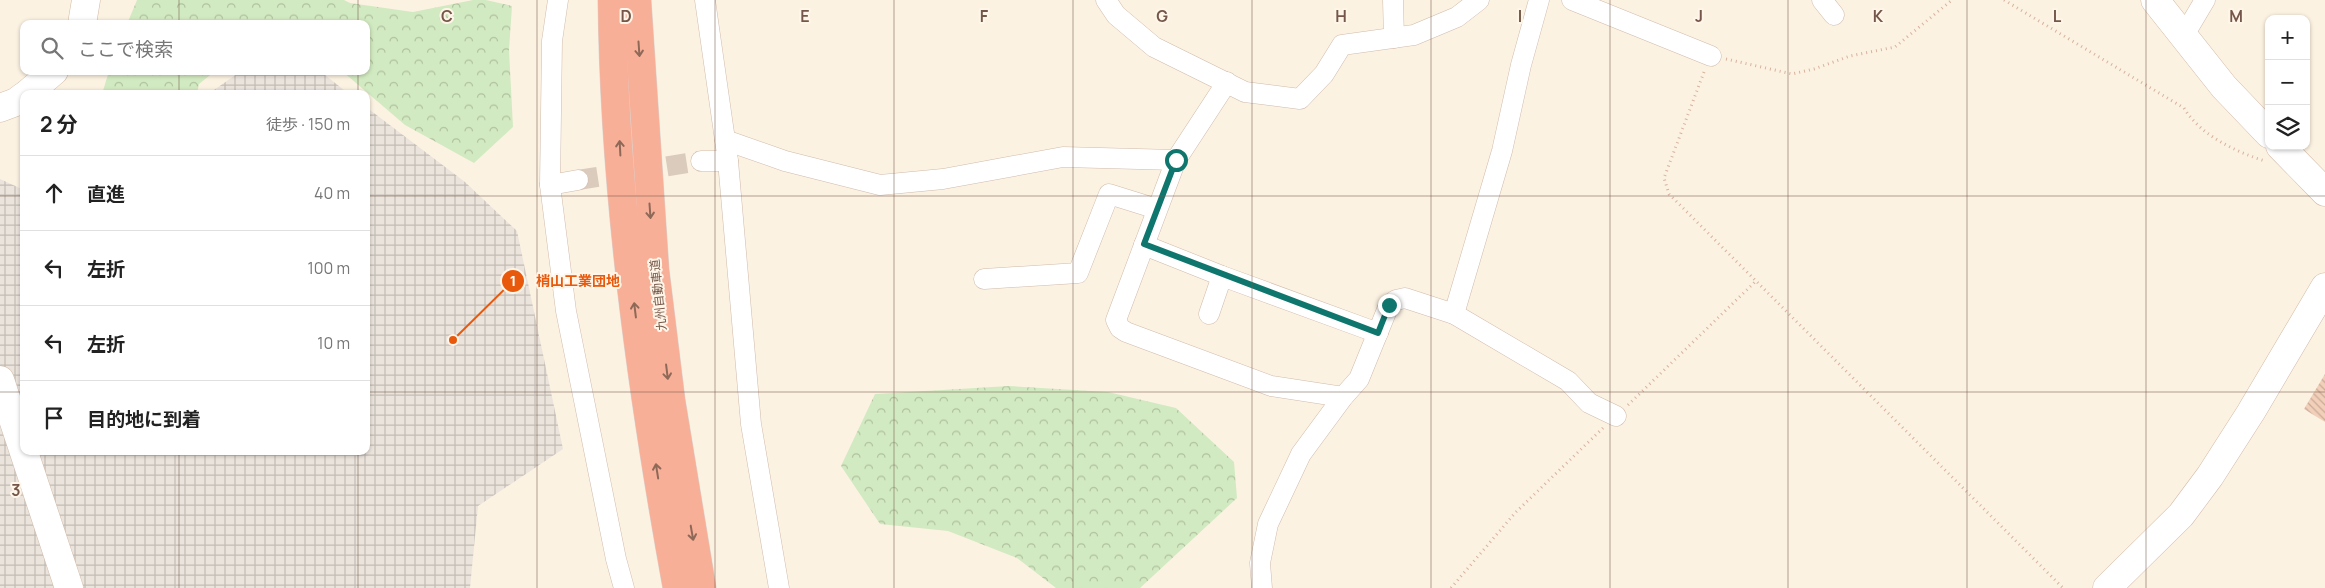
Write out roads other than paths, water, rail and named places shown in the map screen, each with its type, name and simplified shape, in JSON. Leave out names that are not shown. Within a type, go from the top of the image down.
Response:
[{"type":"highway","name":"九州自動車道","points":[[612,0],[620,154],[630,269],[646,402],[677,588]]},
{"type":"highway","name":"九州自動車道","points":[[636,0],[655,270],[671,400],[702,588]]},
{"type":"street","points":[[83,20],[86,0]]},
{"type":"street","points":[[558,0],[552,41],[550,185],[566,311],[616,559],[624,588]]},
{"type":"street","points":[[705,0],[728,161],[751,424],[779,588]]},
{"type":"street","points":[[1106,0],[1116,15],[1154,47],[1245,92],[1300,99],[1324,74],[1342,45],[1414,35],[1458,17],[1479,0]]},
{"type":"street","points":[[1393,0],[1394,38]]},
{"type":"street","points":[[1454,314],[1502,152],[1539,0]]},
{"type":"street","points":[[1572,0],[1711,56]]},
{"type":"street","points":[[2155,0],[2183,38],[2224,87],[2265,130]]},
{"type":"street","points":[[2183,38],[2205,0]]},
{"type":"street","points":[[32,90],[49,75]]},
{"type":"street","points":[[1228,82],[1176,160],[1116,320],[1120,328],[1126,332],[1271,386],[1343,397]]},
{"type":"street","points":[[0,108],[20,99]]},
{"type":"street","points":[[725,140],[785,161],[880,185],[943,179],[1063,157],[1176,160]]},
{"type":"street","points":[[2284,150],[2325,192]]},
{"type":"street","points":[[702,161],[728,161]]},
{"type":"street","points":[[550,185],[578,180]]},
{"type":"street","points":[[984,279],[1078,273],[1109,194],[1157,209]]},
{"type":"street","points":[[1144,244],[1222,276],[1378,333]]},
{"type":"street","points":[[1209,314],[1222,276]]},
{"type":"street","points":[[2107,588],[2181,515],[2210,476],[2251,412],[2325,287]]},
{"type":"street","points":[[1262,588],[1260,563],[1268,524],[1301,454],[1343,397],[1359,379],[1389,305],[1396,300],[1405,298],[1454,314],[1568,381],[1589,403],[1616,416]]},
{"type":"street","points":[[0,380],[20,440]]},
{"type":"street","points":[[25,455],[69,588]]},
{"type":"tunnel","points":[[578,180],[701,161]]},
{"type":"place","name":"梢山工業団地","points":[[453,340]]}]
